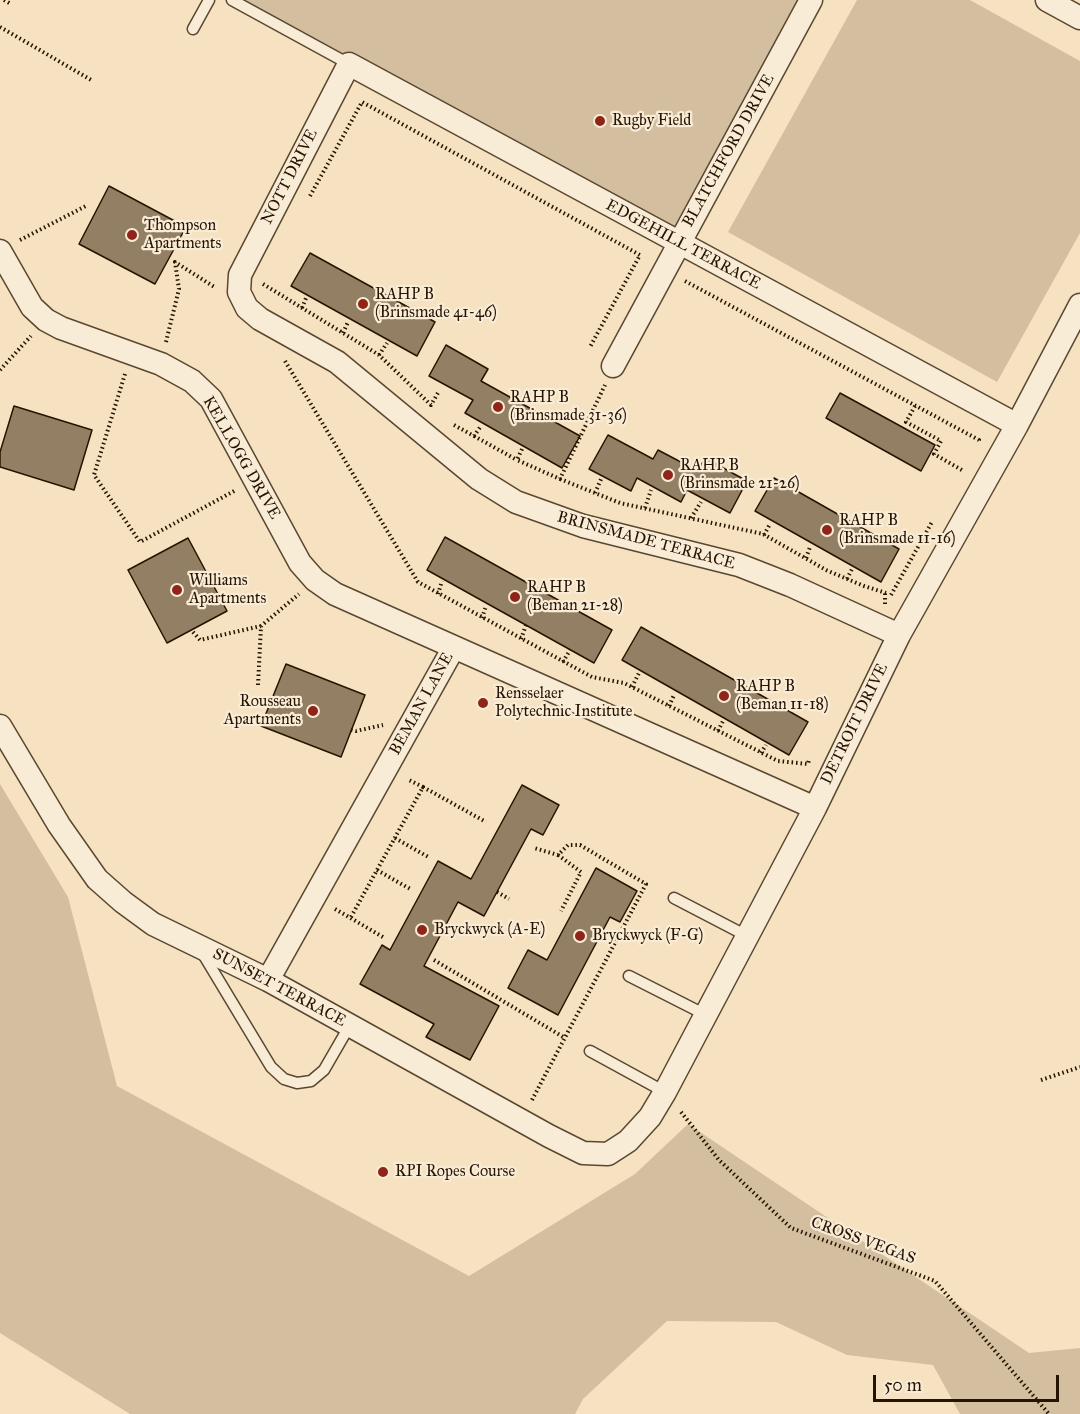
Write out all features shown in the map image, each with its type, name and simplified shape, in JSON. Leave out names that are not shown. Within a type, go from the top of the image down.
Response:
[{"type":"street","name":"BLATCHFORD DRIVE","points":[[614,366],[811,0]]},
{"type":"street","points":[[1047,0],[1080,18]]},
{"type":"street","name":"EDGEHILL TERRACE","points":[[349,64],[1017,425]]},
{"type":"street","name":"NOTT DRIVE","points":[[243,300],[240,276],[349,64]]},
{"type":"street","name":"KELLOGG DRIVE","points":[[0,251],[32,307],[46,320],[61,328],[161,364],[192,381],[212,399],[300,563],[315,580],[335,594],[454,647]]},
{"type":"street","name":"BRINSMADE TERRACE","points":[[243,300],[260,319],[337,362],[479,479],[516,502],[582,526],[739,565],[790,585],[899,636]]},
{"type":"street","name":"DETROIT DRIVE","points":[[628,1141],[650,1117],[665,1092],[815,808],[899,636],[1017,425],[1080,305]]},
{"type":"street","name":"BEMAN LANE","points":[[268,981],[454,647],[815,808]]},
{"type":"street","name":"SUNSET TERRACE","points":[[0,726],[59,825],[97,879],[153,924],[268,981],[583,1153],[608,1154],[628,1141]]},
{"type":"lane","points":[[193,29],[209,0]]},
{"type":"lane","points":[[232,0],[349,64]]},
{"type":"lane","points":[[674,898],[747,936]]},
{"type":"lane","points":[[198,946],[271,1067],[284,1079],[297,1083],[311,1081],[324,1070],[350,1026]]},
{"type":"lane","points":[[629,976],[706,1015]]},
{"type":"lane","points":[[590,1052],[665,1092]]},
{"type":"path","points":[[4,0],[11,4]]},
{"type":"path","points":[[0,27],[93,81]]},
{"type":"path","points":[[306,203],[362,102],[640,255],[590,347]]},
{"type":"path","points":[[0,251],[86,206]]},
{"type":"path","points":[[171,322],[179,289],[175,262],[243,300]]},
{"type":"path","points":[[262,283],[267,273]]},
{"type":"path","points":[[679,291],[684,281],[979,440],[974,450]]},
{"type":"path","points":[[302,308],[306,298]]},
{"type":"path","points":[[343,333],[348,322]]},
{"type":"path","points":[[379,355],[387,343]]},
{"type":"path","points":[[0,370],[16,353]]},
{"type":"path","points":[[284,360],[418,582],[592,677],[624,683],[778,761],[808,764]]},
{"type":"path","points":[[560,479],[614,366]]},
{"type":"path","points":[[119,394],[94,475],[140,542],[255,479]]},
{"type":"path","points":[[431,405],[437,411]]},
{"type":"path","points":[[915,406],[906,422],[941,441],[934,454],[962,470],[956,480]]},
{"type":"path","points":[[448,422],[516,460],[620,503],[764,535],[847,579],[891,595],[918,601]]},
{"type":"path","points":[[474,436],[482,426]]},
{"type":"path","points":[[516,460],[522,449]]},
{"type":"path","points":[[595,493],[601,479]]},
{"type":"path","points":[[645,508],[651,490]]},
{"type":"path","points":[[691,518],[701,502]]},
{"type":"path","points":[[891,595],[933,522]]},
{"type":"path","points":[[764,535],[770,524]]},
{"type":"path","points":[[806,558],[810,547]]},
{"type":"path","points":[[847,579],[852,569]]},
{"type":"path","points":[[194,632],[200,640],[261,626],[315,580]]},
{"type":"path","points":[[438,594],[441,581]]},
{"type":"path","points":[[482,618],[486,606]]},
{"type":"path","points":[[520,639],[526,625]]},
{"type":"path","points":[[258,685],[261,626]]},
{"type":"path","points":[[563,662],[570,650]]},
{"type":"path","points":[[632,687],[640,671]]},
{"type":"path","points":[[669,706],[674,695]]},
{"type":"path","points":[[718,731],[723,721]]},
{"type":"path","points":[[761,753],[766,745]]},
{"type":"path","points":[[791,797],[813,753]]},
{"type":"path","points":[[407,773],[410,780],[486,822]]},
{"type":"path","points":[[351,917],[423,787]]},
{"type":"path","points":[[395,838],[430,858]]},
{"type":"path","points":[[529,1106],[646,884],[580,846],[568,846],[558,855]]},
{"type":"path","points":[[534,848],[558,855],[581,872],[561,911]]},
{"type":"path","points":[[377,870],[412,890]]},
{"type":"path","points":[[497,892],[509,899]]},
{"type":"path","points":[[328,914],[336,908],[383,937]]},
{"type":"path","points":[[434,960],[565,1038]]},
{"type":"path","points":[[1041,1080],[1080,1067]]},
{"type":"path","name":"CROSS VEGAS","points":[[665,1092],[719,1160],[791,1228],[935,1281],[1049,1414]]},
{"type":"shaded area","name":"Rugby Field","points":[[232,0],[811,0],[679,243]]},
{"type":"shaded area","points":[[857,0],[970,0],[1080,61],[1080,233],[997,382],[728,232]]},
{"type":"shaded area","points":[[0,784],[68,897],[117,1086],[469,1276],[635,1174],[688,1124],[1029,1353],[1080,1348],[1080,1414],[960,1414],[933,1365],[847,1355],[776,1322],[667,1321],[583,1399],[575,1414],[130,1414],[0,1333]]},
{"type":"building","name":"Thompson Apartments","points":[[109,186],[186,227],[155,284],[79,244]]},
{"type":"building","name":"RAHP B (Brinsmade 41-46)","points":[[310,253],[435,322],[417,356],[291,286]]},
{"type":"building","name":"RAHP B (Brinsmade 31-36)","points":[[446,345],[488,369],[481,381],[580,436],[562,468],[465,413],[473,400],[429,376]]},
{"type":"building","points":[[840,393],[935,445],[921,471],[826,418]]},
{"type":"building","points":[[14,406],[92,430],[74,490],[0,467],[0,452]]},
{"type":"building","name":"RAHP B (Brinsmade 21-26)","points":[[608,435],[653,459],[658,450],[698,471],[705,458],[747,481],[730,513],[687,490],[681,502],[637,478],[631,491],[589,469]]},
{"type":"building","name":"RAHP B (Brinsmade 11-16)","points":[[774,478],[899,549],[881,582],[755,511]]},
{"type":"building","name":"RAHP B (Beman 21-28)","points":[[445,537],[612,630],[594,663],[427,570]]},
{"type":"building","name":"Williams Apartments","points":[[188,538],[227,611],[167,643],[128,570]]},
{"type":"building","name":"RAHP B (Beman 11-18)","points":[[641,627],[808,722],[789,755],[622,660]]},
{"type":"building","name":"Rousseau Apartments","points":[[286,664],[365,695],[341,757],[261,726]]},
{"type":"building","name":"Bryckwyck (A-E)","points":[[522,785],[559,805],[543,835],[531,829],[484,916],[458,902],[424,966],[499,1006],[470,1060],[426,1037],[434,1024],[360,984],[382,945],[390,950],[438,861],[471,879]]},
{"type":"building","name":"Bryckwyck (F-G)","points":[[596,868],[637,891],[620,922],[610,917],[558,1015],[508,988],[528,950],[547,960]]},
{"type":"place","name":"Rugby Field","points":[[600,121]]},
{"type":"place","name":"Thompson Apartments","points":[[132,235]]},
{"type":"place","name":"RAHP B (Brinsmade 41-46)","points":[[363,304]]},
{"type":"place","name":"RAHP B (Brinsmade 31-36)","points":[[498,407]]},
{"type":"place","name":"RAHP B (Brinsmade 21-26)","points":[[668,475]]},
{"type":"place","name":"RAHP B (Brinsmade 11-16)","points":[[827,530]]},
{"type":"place","name":"Williams Apartments","points":[[177,590]]},
{"type":"place","name":"RAHP B (Beman 21-28)","points":[[515,597]]},
{"type":"place","name":"RAHP B (Beman 11-18)","points":[[724,696]]},
{"type":"place","name":"Rensselaer Polytechnic Institute","points":[[483,703]]},
{"type":"place","name":"Rousseau Apartments","points":[[313,711]]},
{"type":"place","name":"Bryckwyck (A-E)","points":[[422,930]]},
{"type":"place","name":"Bryckwyck (F-G)","points":[[580,936]]},
{"type":"place","name":"RPI Ropes Course","points":[[383,1172]]}]
